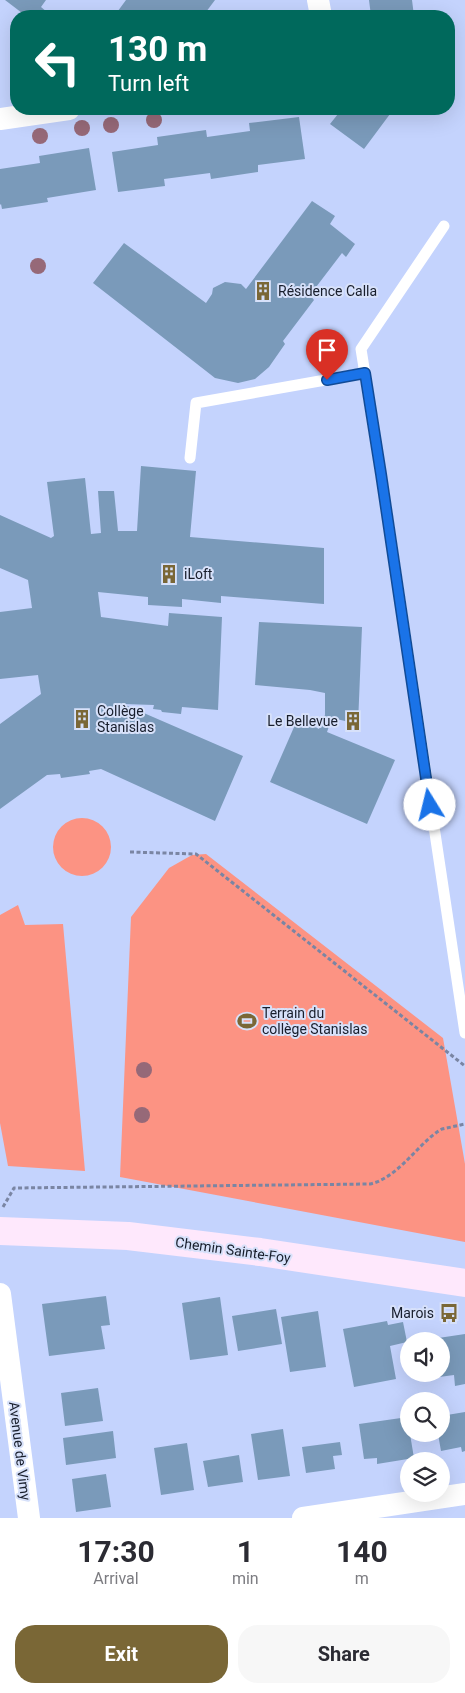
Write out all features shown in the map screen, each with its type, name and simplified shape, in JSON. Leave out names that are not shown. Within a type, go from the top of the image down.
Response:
[{"type":"main road","name":"Chemin Sainte-Foy","points":[[0,1230],[128,1236],[260,1252],[465,1283]]},
{"type":"street","points":[[0,119],[28,115]]},
{"type":"street","name":"Avenue de Vimy","points":[[0,1294],[29,1518]]},
{"type":"street","points":[[302,1518],[465,1494]]},
{"type":"lane","points":[[444,226],[361,349],[465,1033]]},
{"type":"lane","points":[[190,458],[196,403],[365,373]]},
{"type":"path","points":[[130,852],[196,854],[465,1066]]},
{"type":"path","points":[[0,1214],[14,1188],[370,1184],[383,1180],[437,1132],[442,1129],[465,1124]]},
{"type":"shaded area","points":[[76,818],[88,818],[103,826],[111,841],[111,853],[103,868],[88,876],[76,876],[61,868],[53,853],[53,841],[61,826]]},
{"type":"shaded area","points":[[206,854],[443,1038],[465,1164],[465,1242],[120,1177],[131,917],[169,868],[192,855]]},
{"type":"shaded area","points":[[18,905],[25,925],[63,924],[85,1171],[8,1166],[0,1123],[0,915]]},
{"type":"building","points":[[5,0],[46,0],[41,7],[45,10],[18,10]]},
{"type":"building","points":[[126,0],[215,0],[208,10],[119,10]]},
{"type":"building","points":[[369,0],[412,0],[413,10],[370,10]]},
{"type":"building","points":[[337,115],[389,115],[364,149],[330,124]]},
{"type":"building","points":[[299,117],[305,159],[258,165],[258,172],[211,179],[210,173],[164,179],[165,186],[118,192],[112,152],[158,145],[157,137],[206,130],[207,137],[250,131],[249,123]]},
{"type":"building","points":[[89,148],[96,190],[47,198],[48,202],[2,209],[0,205],[0,169],[40,163],[39,156]]},
{"type":"building","name":"Résidence Calla","points":[[312,201],[335,216],[330,224],[355,244],[346,257],[342,253],[310,295],[314,300],[283,341],[285,344],[269,367],[255,379],[238,383],[215,378],[93,283],[124,243],[206,303],[212,294],[213,288],[225,282],[241,284],[246,289]]},
{"type":"building","points":[[141,466],[196,471],[190,537],[324,548],[324,604],[221,596],[221,603],[182,599],[182,607],[148,605],[148,597],[98,592],[101,617],[168,626],[169,613],[222,617],[218,710],[182,707],[181,714],[153,709],[154,705],[123,704],[243,756],[215,821],[101,769],[89,771],[90,774],[61,778],[60,774],[47,775],[0,809],[0,724],[41,694],[38,675],[0,679],[0,612],[32,608],[28,580],[0,568],[0,515],[51,538],[54,536],[47,482],[85,478],[91,534],[101,533],[98,491],[114,491],[118,531],[137,531]]},
{"type":"building","name":"Le Bellevue","points":[[259,622],[362,627],[358,724],[332,718],[327,732],[395,760],[367,824],[270,782],[298,718],[319,729],[325,715],[325,693],[255,685]]},
{"type":"building","points":[[106,1296],[110,1325],[101,1326],[105,1349],[49,1356],[42,1304]]},
{"type":"building","points":[[220,1297],[228,1355],[190,1360],[182,1303]]},
{"type":"building","points":[[276,1309],[282,1344],[238,1351],[232,1316]]},
{"type":"building","points":[[318,1311],[326,1367],[290,1372],[281,1317]]},
{"type":"building","points":[[387,1321],[388,1325],[403,1322],[405,1332],[400,1332],[400,1344],[390,1346],[396,1379],[354,1387],[343,1329]]},
{"type":"building","points":[[465,1334],[465,1384],[455,1386],[454,1375],[450,1376],[450,1336]]},
{"type":"building","points":[[98,1388],[103,1421],[65,1426],[61,1393]]},
{"type":"building","points":[[465,1412],[465,1451],[462,1452],[461,1447],[441,1451],[439,1442],[450,1442],[450,1414]]},
{"type":"building","points":[[400,1418],[400,1442],[411,1442],[413,1452],[400,1452],[400,1460],[377,1464],[377,1458],[364,1459],[359,1424]]},
{"type":"building","points":[[283,1429],[290,1476],[258,1480],[251,1434]]},
{"type":"building","points":[[113,1431],[116,1458],[66,1465],[63,1438]]},
{"type":"building","points":[[340,1442],[342,1455],[333,1456],[335,1469],[306,1473],[302,1447]]},
{"type":"building","points":[[187,1443],[194,1490],[161,1495],[154,1448]]},
{"type":"building","points":[[239,1455],[243,1482],[208,1487],[203,1461]]},
{"type":"building","points":[[106,1474],[111,1507],[76,1512],[72,1479]]},
{"type":"place","name":"Résidence Calla","points":[[263,291]]},
{"type":"place","name":"iLoft","points":[[169,574]]},
{"type":"place","name":"Collège Stanislas","points":[[82,719]]},
{"type":"place","name":"Le Bellevue","points":[[353,721]]},
{"type":"place","name":"Terrain du collège Stanislas","points":[[247,1021]]},
{"type":"place","name":"Marois","points":[[449,1313]]},
{"type":"route","points":[[327,380],[365,373],[430,805]]}]
